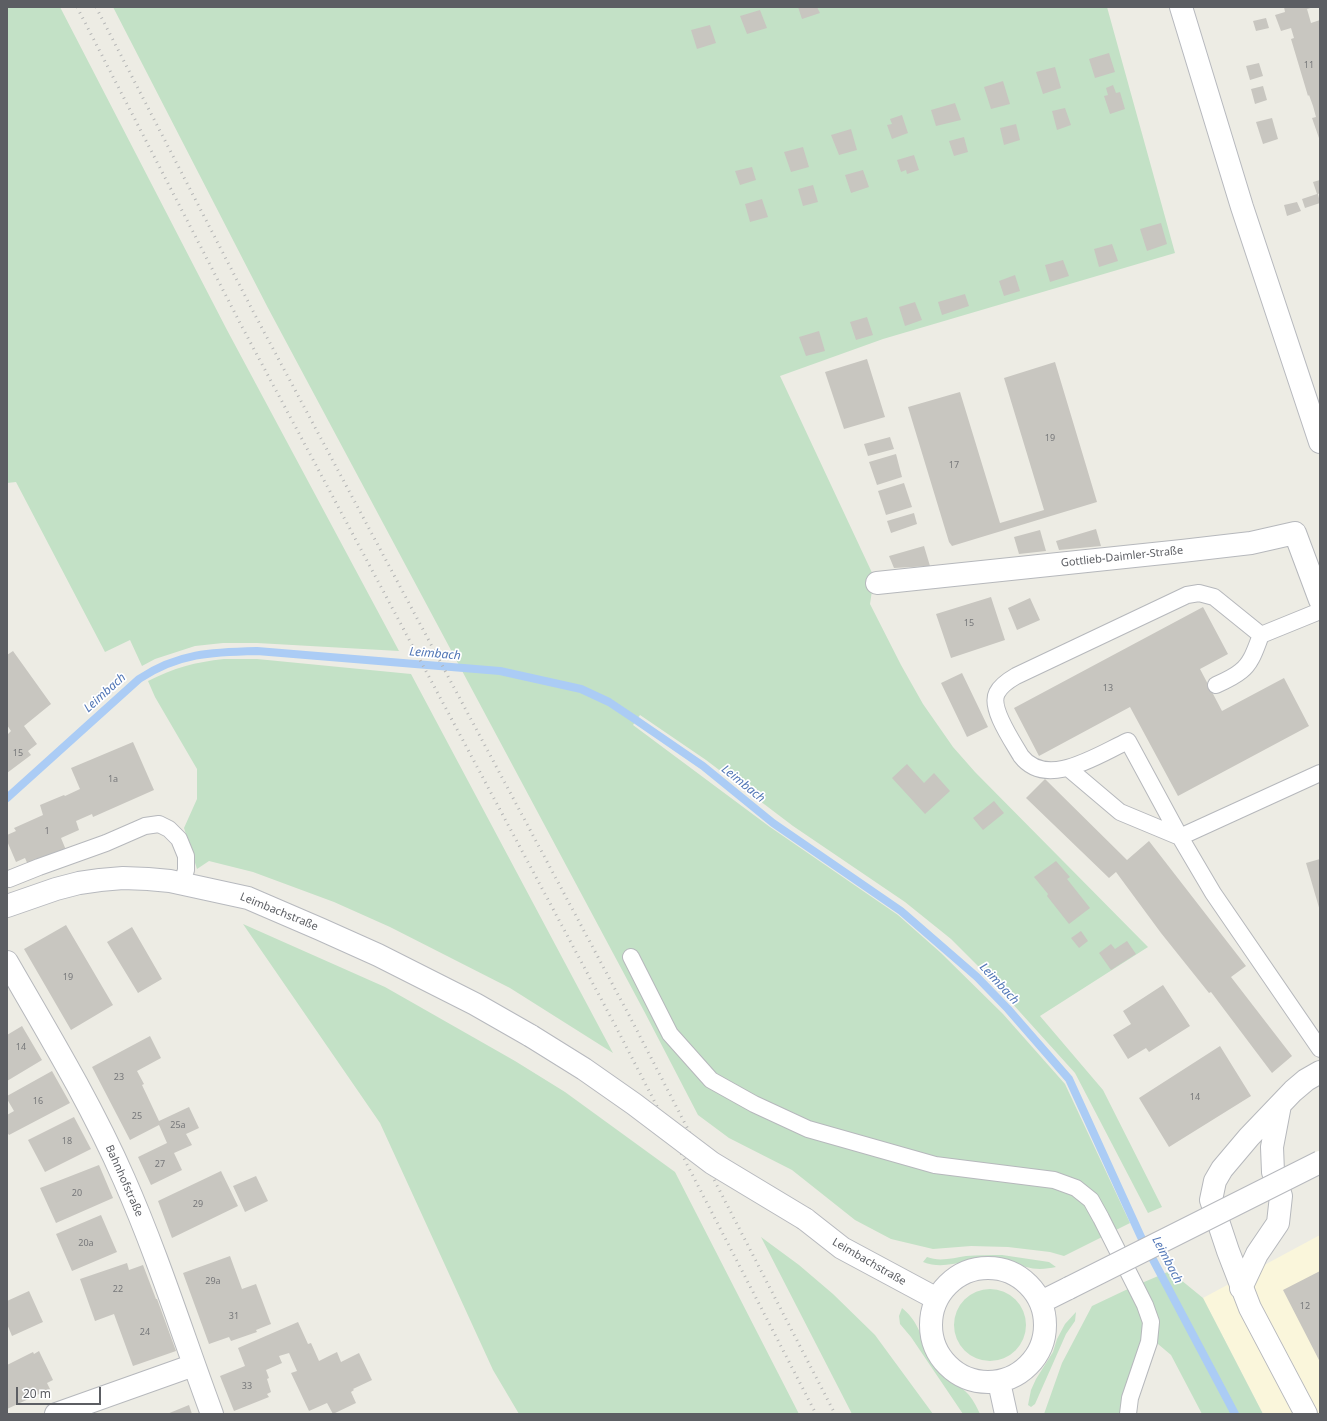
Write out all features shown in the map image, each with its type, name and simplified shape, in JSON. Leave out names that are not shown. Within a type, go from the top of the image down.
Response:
[{"type":"street","points":[[1181,7],[1242,207],[1320,442]]},
{"type":"street","name":"Gottlieb-Daimler-Straße","points":[[877,583],[1250,543],[1295,533],[1320,600]]},
{"type":"street","name":"Leimbachstraße","points":[[7,906],[56,889],[100,880],[148,879],[182,883],[248,898],[320,928],[378,955],[475,1004],[531,1036],[584,1069],[634,1104],[712,1163],[805,1219],[842,1248],[937,1299]]},
{"type":"street","name":"Bahnhofstraße","points":[[7,962],[73,1078],[110,1149],[148,1236],[212,1414]]},
{"type":"street","points":[[1306,1414],[1241,1288],[1212,1200],[1214,1187],[1222,1169],[1249,1137],[1306,1080],[1320,1072]]},
{"type":"street","points":[[1241,1288],[1257,1254],[1278,1223],[1281,1196],[1274,1172],[1272,1147],[1280,1105]]},
{"type":"street","points":[[1041,1302],[1320,1162]]},
{"type":"street","points":[[990,1268],[1001,1269],[1021,1278],[1036,1293],[1041,1302],[1044,1312],[1045,1333],[1039,1352],[1034,1361],[1027,1368],[1010,1379],[999,1382],[983,1382],[968,1379],[958,1374],[943,1360],[937,1351],[931,1331],[933,1309],[943,1290],[950,1282],[959,1276],[969,1272],[990,1268]]},
{"type":"street","points":[[56,1414],[194,1365]]},
{"type":"street","points":[[999,1382],[1006,1414]]},
{"type":"lane","points":[[1261,635],[1214,597],[1204,594],[1192,594],[1016,676],[1006,682],[997,692],[995,701],[1001,719],[1021,756],[1025,761],[1037,768],[1057,771],[1068,768],[1128,741],[1180,837],[1213,893],[1320,1048]]},
{"type":"lane","points":[[1216,685],[1235,675],[1246,666],[1251,659],[1261,635],[1320,611]]},
{"type":"lane","points":[[1068,768],[1120,812],[1180,837],[1320,773]]},
{"type":"lane","points":[[9,880],[39,867],[106,844],[145,826],[159,824],[169,829],[179,839],[186,856],[186,870],[182,883]]},
{"type":"lane","points":[[631,957],[670,1034],[711,1080],[754,1104],[808,1129],[823,1134],[935,1165],[1054,1180],[1076,1188],[1091,1200],[1145,1305],[1151,1322],[1149,1342],[1130,1398],[1128,1414]]},
{"type":"shaded area","points":[[1320,1235],[1320,1414],[1263,1414],[1203,1298]]},
{"type":"green space","points":[[7,7],[60,7],[227,330],[399,651],[257,643],[223,643],[195,646],[155,659],[142,666],[130,640],[105,652],[16,482],[7,483]]},
{"type":"green space","points":[[113,7],[1107,7],[1175,253],[883,339],[780,376],[874,577],[870,604],[923,704],[953,747],[975,772],[1148,947],[1040,1016],[1103,1090],[1162,1207],[1148,1213],[1075,1073],[982,970],[951,939],[905,902],[793,826],[706,760],[640,715],[633,725],[770,827],[898,915],[941,953],[1003,1014],[1065,1084],[1130,1223],[1064,1256],[1050,1252],[1008,1247],[971,1246],[933,1249],[891,1239],[855,1220],[792,1170],[729,1138],[698,1115],[644,1011],[268,308]]},
{"type":"green space","points":[[224,659],[257,659],[411,674],[613,1053],[510,988],[390,927],[334,902],[253,872],[209,861],[197,869],[184,828],[197,799],[197,769],[155,697],[148,681],[167,672],[185,666]]},
{"type":"green space","points":[[243,924],[385,987],[515,1061],[565,1092],[675,1172],[799,1414],[519,1414],[493,1370],[380,1123]]},
{"type":"green space","points":[[761,1237],[799,1265],[833,1294],[875,1335],[933,1414],[852,1414]]},
{"type":"green space","points":[[1002,1255],[1049,1262],[1056,1267],[1034,1269],[995,1258],[948,1265],[923,1262],[927,1257],[952,1259],[966,1256]]},
{"type":"green space","points":[[1170,1271],[1203,1298],[1263,1414],[1202,1414],[1171,1355],[1145,1333],[1121,1414],[1044,1414],[1062,1363],[1092,1306]]},
{"type":"green space","points":[[983,1289],[997,1289],[1004,1291],[1016,1299],[1024,1311],[1026,1325],[1024,1339],[1016,1351],[1004,1359],[997,1361],[983,1361],[976,1359],[964,1351],[956,1339],[954,1332],[954,1318],[956,1311],[964,1299],[976,1291]]},
{"type":"green space","points":[[902,1308],[914,1322],[937,1368],[944,1376],[969,1395],[980,1414],[963,1414],[911,1337],[900,1324],[899,1316]]},
{"type":"green space","points":[[1076,1312],[1075,1321],[1066,1334],[1035,1404],[1031,1407],[1028,1405],[1031,1390],[1036,1379],[1053,1352],[1057,1339],[1065,1324]]},
{"type":"building","points":[[798,7],[817,7],[820,13],[802,19]]},
{"type":"building","points":[[1284,7],[1314,7],[1307,9],[1311,23],[1320,20],[1320,141],[1312,118],[1316,117],[1313,106],[1309,95],[1308,96],[1291,39],[1294,38],[1291,28],[1281,31],[1275,15],[1285,12]]},
{"type":"building","points":[[760,10],[767,28],[747,34],[740,16]]},
{"type":"building","points":[[1266,18],[1269,28],[1256,31],[1253,21]]},
{"type":"building","points":[[710,25],[716,43],[697,49],[691,30]]},
{"type":"building","points":[[1109,53],[1115,72],[1095,78],[1089,59]]},
{"type":"building","points":[[1259,63],[1263,76],[1250,80],[1246,66]]},
{"type":"building","points":[[1055,67],[1061,88],[1043,94],[1036,72]]},
{"type":"building","points":[[1003,81],[1010,104],[991,109],[984,87]]},
{"type":"building","points":[[1113,85],[1116,93],[1120,92],[1125,109],[1110,114],[1104,96],[1108,95],[1106,88]]},
{"type":"building","points":[[1263,86],[1267,100],[1255,104],[1251,89]]},
{"type":"building","points":[[955,103],[961,120],[936,126],[931,110]]},
{"type":"building","points":[[1065,108],[1071,125],[1057,130],[1052,111]]},
{"type":"building","points":[[902,115],[908,133],[892,139],[887,125],[892,124],[890,119]]},
{"type":"building","points":[[1272,118],[1278,139],[1263,144],[1256,122]]},
{"type":"building","points":[[1016,124],[1020,140],[1004,145],[1000,128]]},
{"type":"building","points":[[851,129],[857,150],[839,155],[831,135]]},
{"type":"building","points":[[964,137],[968,152],[954,156],[949,141]]},
{"type":"building","points":[[803,147],[809,167],[791,172],[784,152]]},
{"type":"building","points":[[914,155],[919,170],[907,174],[906,170],[901,172],[897,160]]},
{"type":"building","points":[[752,167],[756,180],[740,185],[735,171]]},
{"type":"building","points":[[863,170],[869,187],[851,193],[845,175]]},
{"type":"building","points":[[1320,180],[1320,193],[1318,194],[1320,203],[1305,208],[1302,199],[1317,194],[1313,182]]},
{"type":"building","points":[[813,185],[818,202],[803,206],[798,189]]},
{"type":"building","points":[[762,199],[768,217],[750,222],[745,204]]},
{"type":"building","points":[[1297,202],[1301,211],[1287,216],[1284,205]]},
{"type":"building","points":[[1161,223],[1167,244],[1147,251],[1140,229]]},
{"type":"building","points":[[1112,244],[1118,261],[1099,267],[1094,249]]},
{"type":"building","points":[[1063,260],[1069,276],[1050,282],[1045,265]]},
{"type":"building","points":[[1015,275],[1020,291],[1004,296],[999,281]]},
{"type":"building","points":[[965,294],[969,306],[942,315],[938,302]]},
{"type":"building","points":[[915,302],[922,320],[905,326],[899,307]]},
{"type":"building","points":[[867,317],[873,335],[856,340],[850,322]]},
{"type":"building","points":[[819,331],[825,351],[806,356],[799,337]]},
{"type":"building","points":[[867,359],[885,417],[844,429],[825,372]]},
{"type":"building","points":[[1055,362],[1097,502],[952,546],[949,542],[908,407],[960,392],[1000,523],[1044,510],[1004,378]]},
{"type":"building","points":[[890,437],[894,449],[868,456],[864,444]]},
{"type":"building","points":[[896,454],[902,477],[877,485],[869,462]]},
{"type":"building","points":[[904,483],[912,507],[886,515],[878,491]]},
{"type":"building","points":[[914,513],[917,524],[891,533],[887,521]]},
{"type":"building","points":[[1096,529],[1101,546],[1059,550],[1056,541]]},
{"type":"building","points":[[1040,530],[1046,551],[1019,554],[1014,537]]},
{"type":"building","points":[[924,546],[930,566],[894,568],[889,556]]},
{"type":"building","points":[[991,597],[1005,640],[951,658],[936,614]]},
{"type":"building","points":[[1030,598],[1040,620],[1017,630],[1008,608]]},
{"type":"building","points":[[1203,607],[1228,654],[1200,669],[1222,711],[1284,678],[1309,726],[1178,796],[1130,707],[1039,756],[1014,708]]},
{"type":"building","points":[[13,651],[51,704],[24,726],[37,744],[28,751],[31,755],[7,773],[7,735],[11,731],[7,725],[7,655]]},
{"type":"building","points":[[962,673],[988,727],[967,737],[941,683]]},
{"type":"building","points":[[133,742],[154,790],[93,817],[92,814],[76,821],[79,830],[61,838],[66,850],[29,867],[25,858],[16,862],[7,841],[7,835],[16,831],[14,828],[43,815],[40,805],[80,789],[71,768]]},
{"type":"building","points":[[907,764],[924,783],[934,773],[950,791],[925,814],[892,778]]},
{"type":"building","points":[[1045,779],[1127,860],[1149,841],[1246,966],[1231,977],[1292,1056],[1272,1073],[1211,992],[1209,993],[1161,933],[1116,872],[1109,878],[1026,798]]},
{"type":"building","points":[[994,801],[1004,813],[983,830],[973,818]]},
{"type":"building","points":[[1320,859],[1320,911],[1306,863]]},
{"type":"building","points":[[1056,861],[1070,877],[1067,879],[1090,908],[1069,924],[1034,877]]},
{"type":"building","points":[[66,925],[113,1005],[71,1030],[24,949]]},
{"type":"building","points":[[132,927],[162,979],[138,993],[107,942]]},
{"type":"building","points":[[1081,931],[1088,941],[1079,948],[1071,938]]},
{"type":"building","points":[[1127,941],[1136,954],[1111,970],[1099,953],[1111,944],[1115,949]]},
{"type":"building","points":[[1163,985],[1190,1026],[1149,1052],[1146,1048],[1128,1059],[1113,1035],[1131,1024],[1123,1011]]},
{"type":"building","points":[[22,1026],[42,1060],[7,1081],[7,1035]]},
{"type":"building","points":[[150,1036],[161,1058],[137,1071],[159,1121],[189,1107],[199,1128],[186,1134],[192,1145],[174,1153],[182,1170],[151,1185],[138,1157],[167,1143],[159,1125],[130,1140],[92,1067]]},
{"type":"building","points":[[1220,1046],[1251,1096],[1169,1147],[1139,1098]]},
{"type":"building","points":[[52,1071],[70,1103],[9,1135],[7,1132],[7,1115],[14,1111],[7,1099],[7,1096]]},
{"type":"building","points":[[74,1117],[91,1149],[45,1172],[28,1140]]},
{"type":"building","points":[[99,1165],[113,1198],[56,1223],[40,1188]]},
{"type":"building","points":[[221,1171],[238,1206],[172,1238],[158,1201]]},
{"type":"building","points":[[256,1176],[268,1201],[245,1212],[233,1186]]},
{"type":"building","points":[[101,1215],[117,1252],[72,1271],[56,1234]]},
{"type":"building","points":[[230,1256],[242,1289],[256,1284],[271,1324],[256,1330],[257,1332],[231,1341],[229,1337],[209,1344],[183,1273]]},
{"type":"building","points":[[127,1263],[129,1270],[143,1265],[176,1351],[133,1366],[114,1314],[95,1321],[80,1279]]},
{"type":"building","points":[[1320,1271],[1320,1362],[1283,1290]]},
{"type":"building","points":[[29,1291],[43,1322],[12,1336],[7,1324],[7,1301]]},
{"type":"building","points":[[298,1322],[308,1344],[311,1343],[319,1361],[337,1352],[341,1362],[359,1353],[372,1380],[353,1389],[354,1390],[351,1392],[356,1403],[333,1414],[327,1403],[309,1411],[291,1373],[297,1371],[289,1353],[279,1356],[282,1363],[266,1370],[271,1392],[267,1394],[269,1397],[234,1411],[220,1376],[245,1366],[238,1348]]},
{"type":"building","points":[[39,1351],[53,1380],[47,1383],[50,1389],[7,1409],[7,1365],[33,1352],[34,1354]]},
{"type":"building","points":[[189,1405],[192,1414],[167,1414]]},
{"type":"waterway","name":"Leimbach","points":[[7,798],[139,679],[153,670],[168,664],[182,659],[210,653],[257,651],[500,671],[581,689],[609,702],[703,766],[773,823],[901,911],[977,977],[1008,1009],[1069,1079],[1141,1237],[1235,1414]]},
{"type":"railway","points":[[77,7],[240,323],[615,1025],[816,1414]]},
{"type":"railway","points":[[96,7],[255,315],[630,1017],[835,1414]]}]
